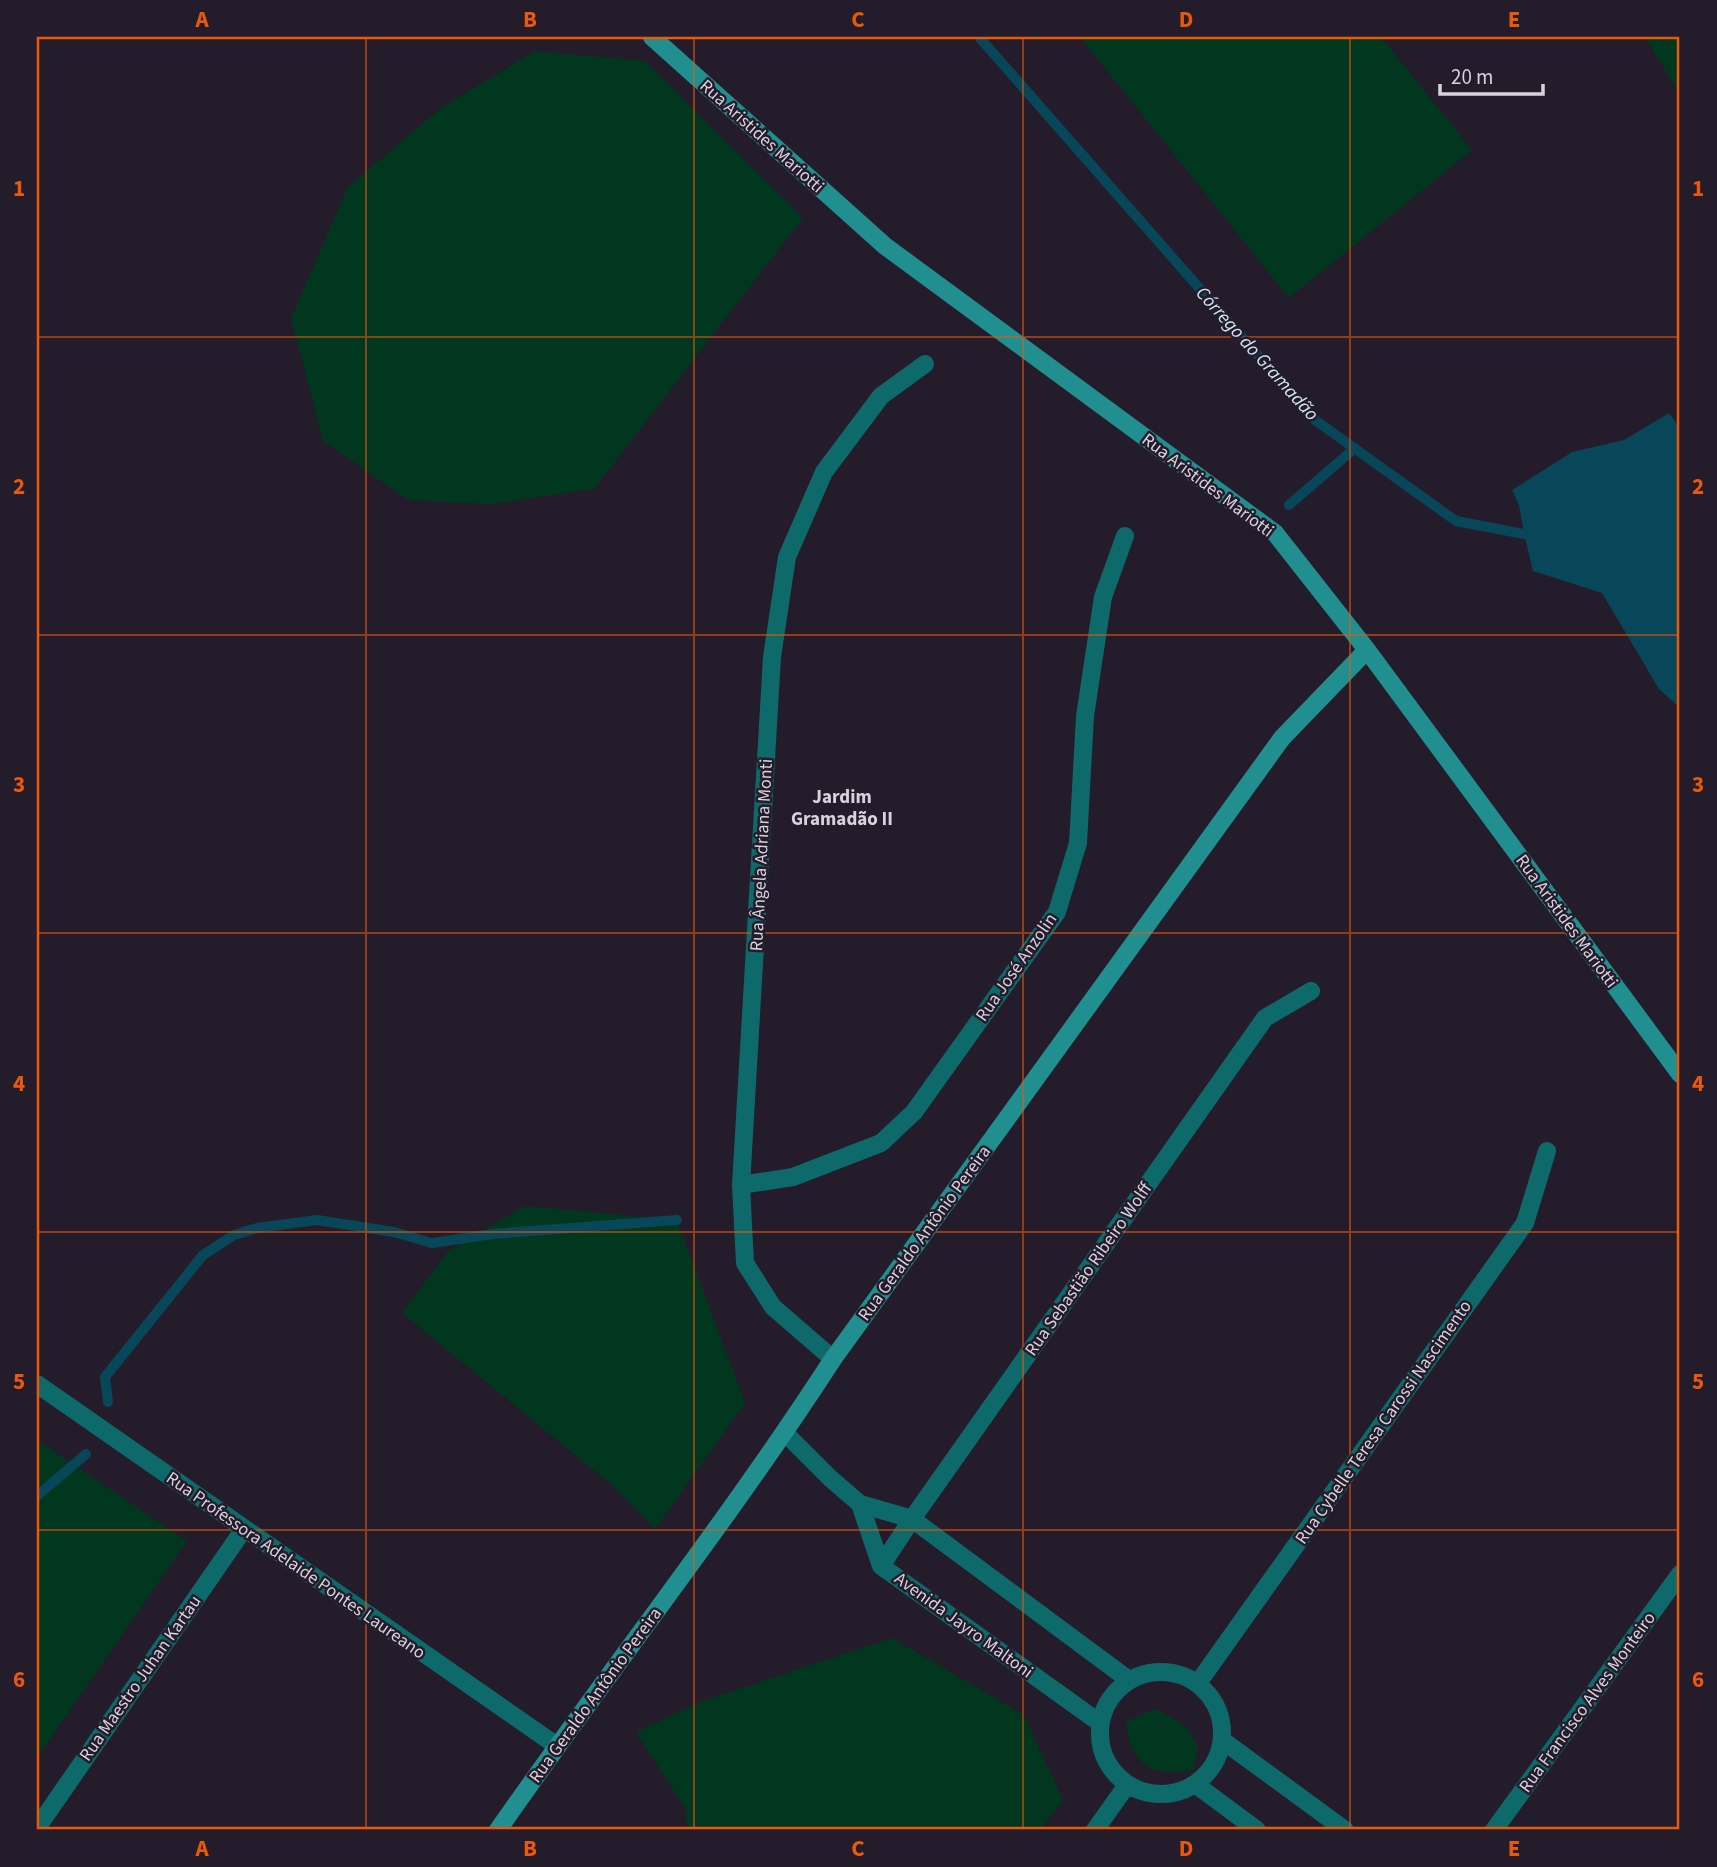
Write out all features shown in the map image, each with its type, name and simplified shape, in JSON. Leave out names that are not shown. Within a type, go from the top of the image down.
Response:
[{"type":"street","name":"Rua Aristides Mariotti","points":[[652,37],[885,246],[1275,533],[1367,650],[1680,1074]]},
{"type":"street","name":"Rua Ângela Adriana Monti","points":[[833,1359],[773,1307],[746,1263],[741,1185],[772,657],[787,557],[824,472],[881,396],[925,364]]},
{"type":"street","name":"Rua José Anzolin","points":[[741,1185],[793,1177],[881,1143],[914,1112],[1057,912],[1078,843],[1085,716],[1103,597],[1125,536]]},
{"type":"street","name":"Rua Geraldo Antônio Pereira","points":[[498,1830],[785,1433],[833,1359],[1282,738],[1367,650]]},
{"type":"street","name":"Rua Sebastião Ribeiro Wolff","points":[[881,1566],[1265,1018],[1311,990]]},
{"type":"street","name":"Rua Cybelle Teresa Carossi Nascimento","points":[[1198,1683],[1525,1223],[1547,1151]]},
{"type":"street","name":"Rua Professora Adelaide Pontes Laureano","points":[[37,1384],[557,1746]]},
{"type":"street","points":[[785,1433],[860,1504],[912,1520],[1129,1680]]},
{"type":"street","name":"Avenida Jayro Maltoni","points":[[860,1504],[881,1566],[1100,1723]]},
{"type":"street","name":"Rua Maestro Juhan Kartau","points":[[37,1828],[244,1529]]},
{"type":"street","name":"Rua Francisco Alves Monteiro","points":[[1494,1830],[1680,1574]]},
{"type":"street","points":[[1164,1671],[1181,1674],[1198,1683],[1212,1699],[1221,1718],[1222,1740],[1218,1756],[1209,1772],[1195,1784],[1179,1792],[1161,1795],[1144,1793],[1127,1785],[1114,1773],[1104,1758],[1100,1741],[1100,1723],[1105,1706],[1115,1691],[1129,1680],[1145,1673],[1164,1671]]},
{"type":"street","points":[[1222,1740],[1345,1830]]},
{"type":"street","points":[[1195,1784],[1257,1830]]},
{"type":"street","points":[[1095,1830],[1127,1785]]},
{"type":"green space","points":[[1080,37],[1381,37],[1472,150],[1289,298]]},
{"type":"green space","points":[[1645,37],[1680,37],[1680,94]]},
{"type":"green space","points":[[535,51],[645,61],[803,218],[594,489],[490,504],[408,500],[323,441],[291,318],[348,187],[441,108]]},
{"type":"green space","points":[[525,1206],[677,1220],[745,1403],[655,1529],[613,1486],[402,1313],[448,1251]]},
{"type":"green space","points":[[37,1440],[187,1541],[37,1758]]},
{"type":"green space","points":[[892,1638],[1024,1715],[1063,1800],[1040,1830],[687,1830],[686,1810],[636,1732],[700,1702]]},
{"type":"green space","points":[[1156,1709],[1187,1727],[1198,1748],[1193,1770],[1178,1772],[1154,1769],[1138,1758],[1132,1748],[1126,1721]]},
{"type":"water","points":[[1669,413],[1680,428],[1680,708],[1659,689],[1602,593],[1533,571],[1519,505],[1512,490],[1572,452],[1624,440]]},
{"type":"waterway","name":"Córrego do Gramadão","points":[[979,37],[1315,420],[1456,521],[1535,536]]},
{"type":"waterway","points":[[1289,505],[1355,448]]},
{"type":"waterway","points":[[108,1402],[105,1377],[203,1255],[234,1235],[257,1228],[317,1220],[394,1232],[432,1243],[493,1234],[677,1220]]},
{"type":"waterway","points":[[37,1496],[86,1454]]},
{"type":"district","name":"Jardim Gramadão II","points":[[842,807]]}]
